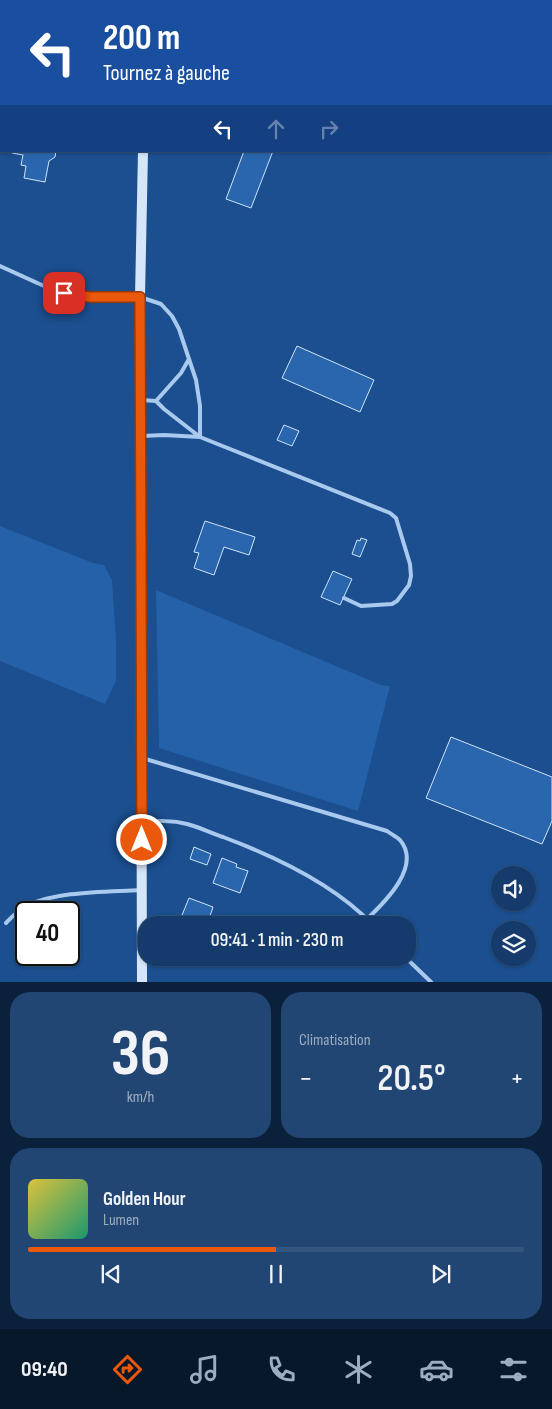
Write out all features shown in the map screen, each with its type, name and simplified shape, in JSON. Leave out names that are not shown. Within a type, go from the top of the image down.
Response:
[{"type":"street","points":[[142,982],[140,297],[143,152]]},
{"type":"lane","points":[[0,266],[54,290],[74,296],[140,297],[161,304],[172,316],[179,329],[196,380],[200,406],[200,437]]},
{"type":"lane","points":[[156,401],[181,373],[189,358]]},
{"type":"lane","points":[[140,400],[156,401],[200,437],[390,513],[396,518],[410,564],[411,576],[409,585],[404,593],[392,604],[367,607],[344,598]]},
{"type":"lane","points":[[140,436],[164,434],[200,437]]},
{"type":"lane","points":[[142,758],[387,831],[400,840],[407,860],[405,870],[397,886],[384,903],[370,916]]},
{"type":"lane","points":[[142,822],[168,821],[188,824],[240,844],[294,869],[345,900],[364,916]]},
{"type":"lane","points":[[6,923],[18,911],[43,899],[78,894],[142,890]]},
{"type":"lane","points":[[414,966],[431,982]]},
{"type":"shaded area","points":[[0,526],[93,563],[104,565],[112,580],[116,639],[116,681],[105,704],[0,661]]},
{"type":"shaded area","points":[[156,590],[381,685],[390,686],[358,811],[159,748]]},
{"type":"building","points":[[56,152],[55,157],[49,161],[45,182],[24,178],[26,166],[21,165],[23,155],[12,153]]},
{"type":"building","points":[[244,152],[273,152],[251,208],[226,199]]},
{"type":"building","points":[[297,346],[374,380],[360,412],[282,378]]},
{"type":"building","points":[[284,425],[299,431],[292,446],[277,440]]},
{"type":"building","points":[[205,521],[255,537],[249,555],[224,547],[214,575],[194,568],[199,553],[194,552]]},
{"type":"building","points":[[361,538],[367,540],[360,557],[352,554],[357,540],[360,541]]},
{"type":"building","points":[[333,571],[352,579],[340,605],[321,597]]},
{"type":"building","points":[[451,737],[552,777],[552,821],[542,844],[426,798]]},
{"type":"building","points":[[194,847],[211,854],[207,865],[190,859]]},
{"type":"building","points":[[222,858],[237,864],[236,867],[248,871],[240,893],[213,883]]},
{"type":"building","points":[[189,898],[213,907],[210,916],[182,916]]},
{"type":"route","points":[[64,293],[90,297],[140,297],[142,840]]}]
